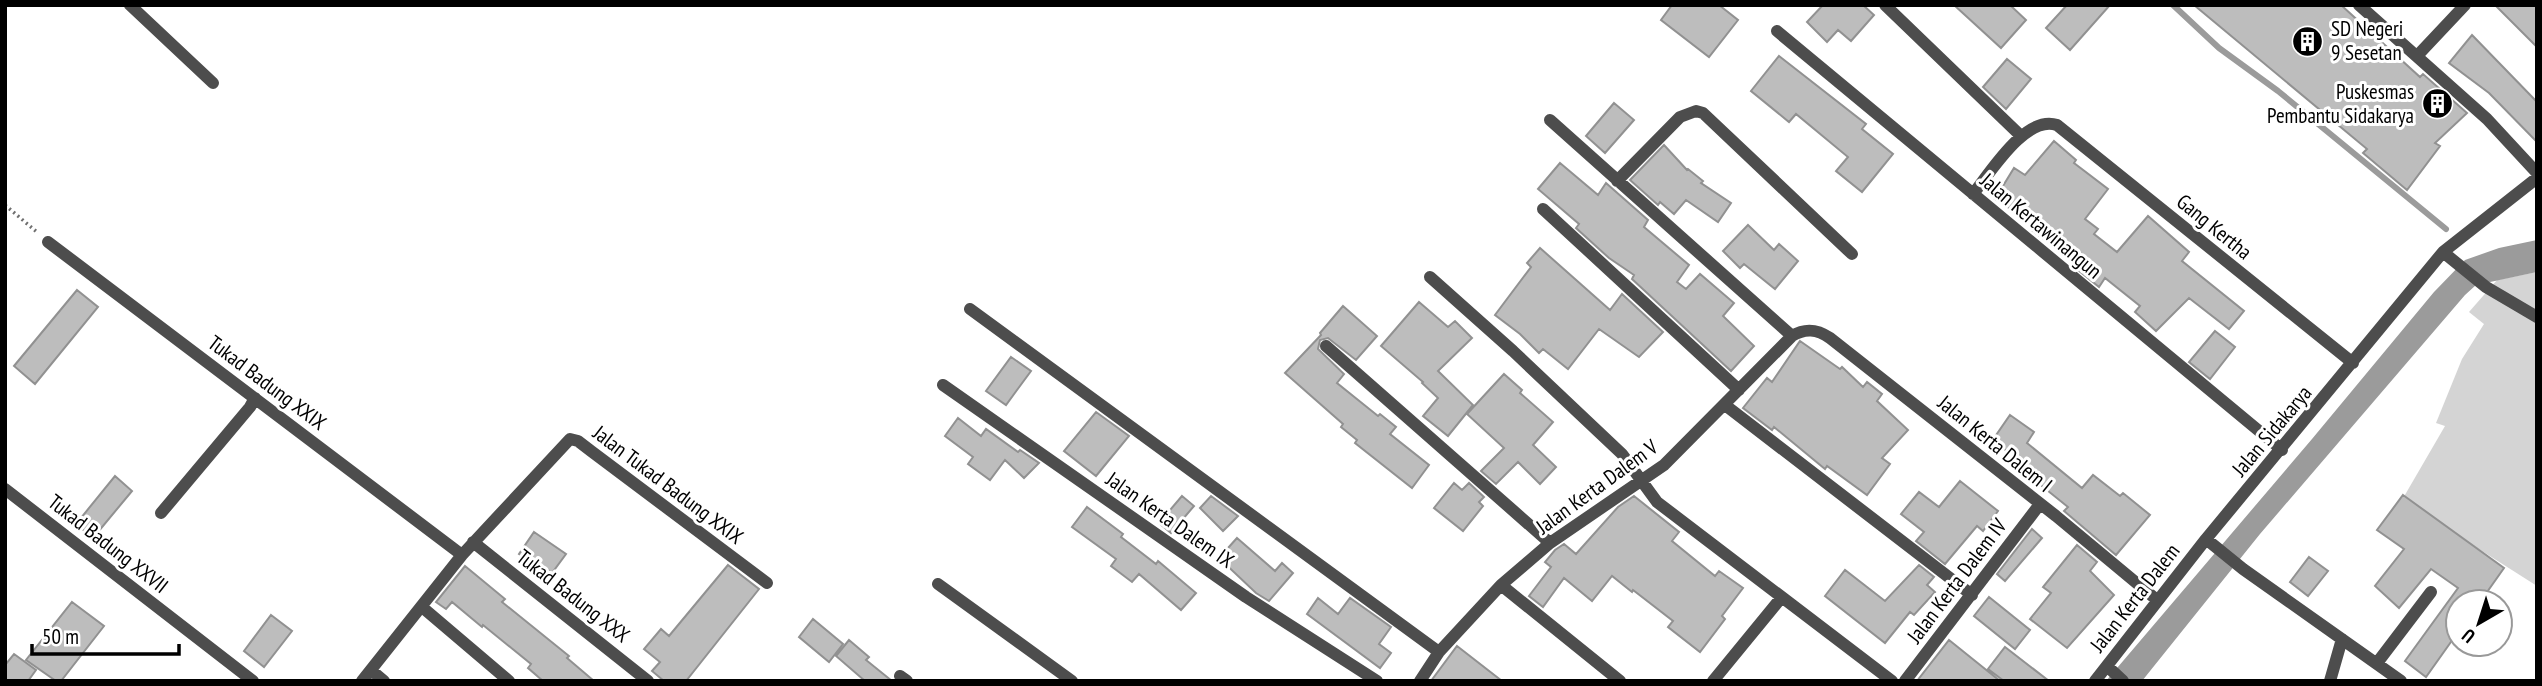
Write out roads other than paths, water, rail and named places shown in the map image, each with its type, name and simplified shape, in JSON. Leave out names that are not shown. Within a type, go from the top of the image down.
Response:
[{"type":"street","points":[[130,5],[213,83]]},
{"type":"street","points":[[1885,5],[2021,136],[1973,194]]},
{"type":"street","points":[[2358,5],[2487,119],[2537,176]]},
{"type":"street","points":[[2417,56],[2465,5]]},
{"type":"street","name":"Jalan Kertawinangun","points":[[1777,31],[2281,450]]},
{"type":"street","points":[[1617,181],[1680,117],[1696,111],[1703,113],[1852,254]]},
{"type":"street","points":[[1550,120],[1617,181],[1798,333]]},
{"type":"street","name":"Gang Kertha","points":[[2021,136],[2044,123],[2057,125],[2353,363]]},
{"type":"street","name":"Jalan Sidakarya","points":[[2210,543],[2281,450],[2443,252],[2537,176]]},
{"type":"street","points":[[1543,209],[1739,390]]},
{"type":"street","name":"Tukad Badung XXIX","points":[[48,242],[462,555]]},
{"type":"street","points":[[2443,252],[2486,287],[2537,317]]},
{"type":"street","points":[[1430,277],[1622,454],[1657,502],[1892,681]]},
{"type":"street","points":[[970,309],[1440,652]]},
{"type":"street","name":"Jalan Kerta Dalem I","points":[[1798,333],[1818,332],[1830,338],[2157,600]]},
{"type":"street","name":"Jalan Kerta Dalem V","points":[[1420,681],[1440,652],[1501,585],[1550,543],[1664,465],[1798,333]]},
{"type":"street","points":[[1326,346],[1550,543]]},
{"type":"street","name":"Jalan Kerta Dalem IX","points":[[943,385],[1246,597],[1377,681]]},
{"type":"street","points":[[161,513],[255,398]]},
{"type":"street","points":[[1725,405],[1972,595]]},
{"type":"street","name":"Jalan Tukad Badung XXIX","points":[[367,676],[473,542],[565,443],[572,439],[592,451],[767,583]]},
{"type":"street","name":"Tukad Badung XXVII","points":[[5,489],[253,681]]},
{"type":"street","name":"Jalan Kerta Dalem IV","points":[[1905,681],[2040,504]]},
{"type":"street","name":"Tukad Badung XXX","points":[[473,542],[648,681]]},
{"type":"street","points":[[2210,543],[2401,681]]},
{"type":"street","name":"Jalan Kerta Dalem","points":[[2095,681],[2109,668],[2157,600],[2210,543]]},
{"type":"street","points":[[937,584],[1072,681]]},
{"type":"street","points":[[1501,585],[1620,681]]},
{"type":"street","points":[[2377,663],[2431,592]]},
{"type":"street","points":[[1713,681],[1781,598]]},
{"type":"street","points":[[422,607],[509,681]]},
{"type":"street","points":[[2330,681],[2342,639]]},
{"type":"street","points":[[2109,668],[2123,681]]},
{"type":"street","points":[[367,676],[384,681]]},
{"type":"waterway","points":[[2173,5],[2219,48],[2278,91],[2446,229]]},
{"type":"place","name":"SD Negeri 9 Sesetan","points":[[2308,41]]},
{"type":"place","name":"Puskesmas Pembantu Sidakarya","points":[[2437,104]]}]
